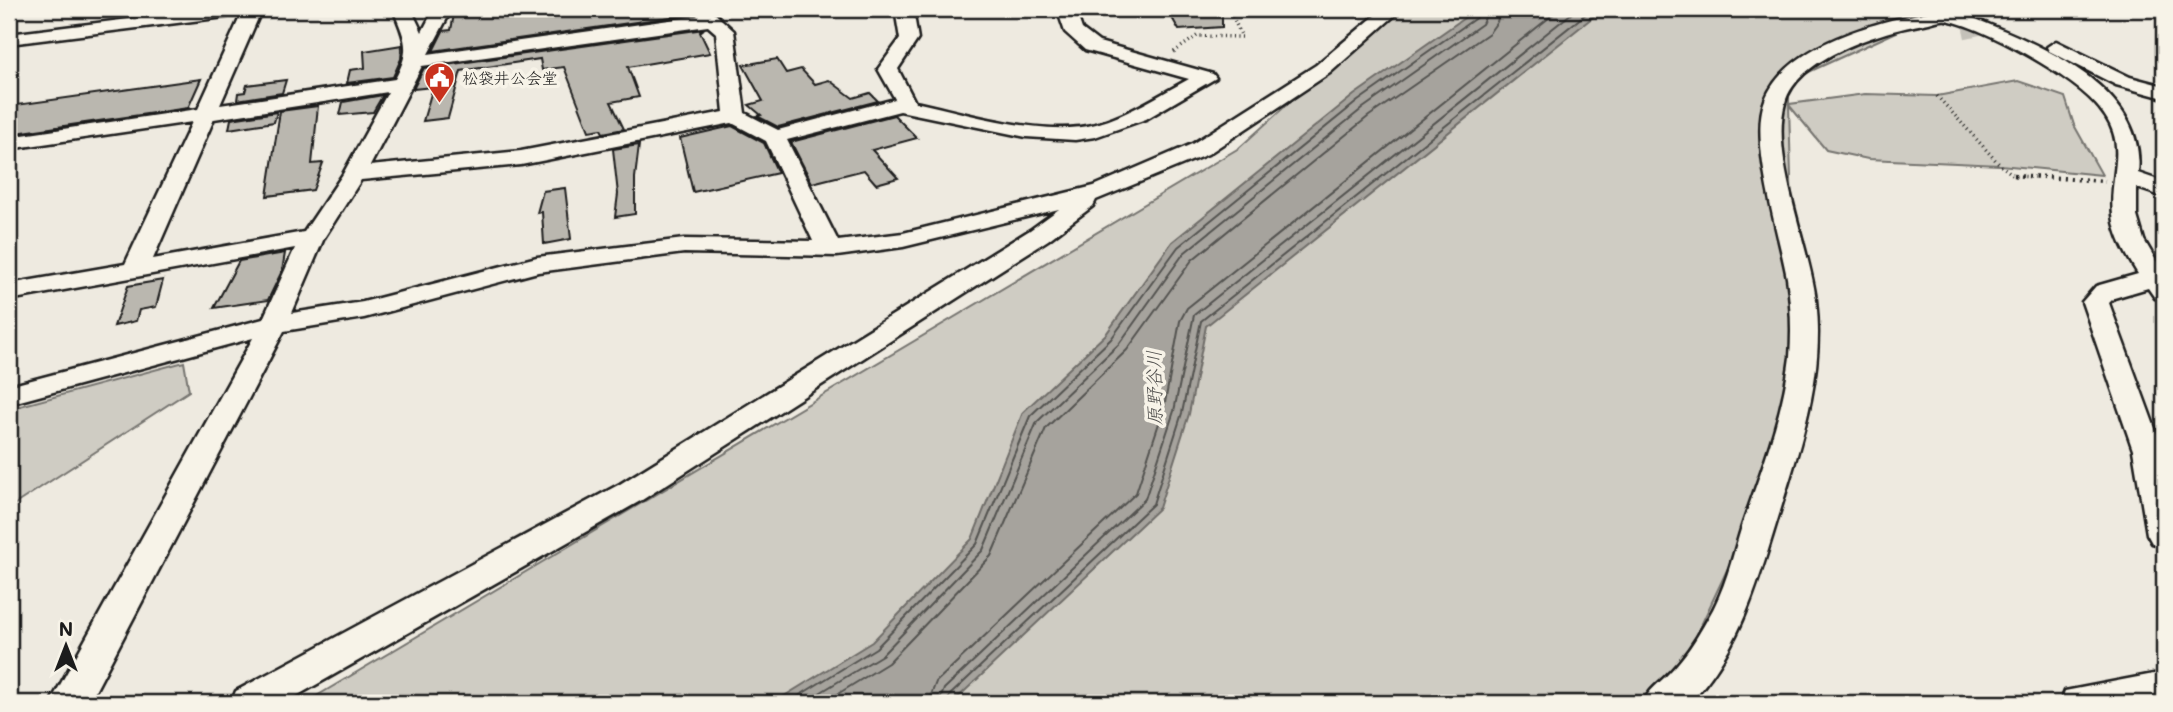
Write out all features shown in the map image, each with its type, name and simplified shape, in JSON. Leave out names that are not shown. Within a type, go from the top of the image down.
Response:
[{"type":"street","points":[[9,39],[251,9],[135,270]]},
{"type":"street","points":[[402,9],[414,33],[416,61]]},
{"type":"street","points":[[69,703],[274,324],[312,239],[354,174],[443,9]]},
{"type":"street","points":[[775,137],[900,105],[906,100],[888,69],[909,39],[904,9]]},
{"type":"street","points":[[900,105],[1007,127],[1064,133],[1094,131],[1132,117],[1206,78],[1092,46],[1074,32],[1066,9]]},
{"type":"street","points":[[9,395],[274,324],[364,310],[510,271],[599,255],[684,246],[828,249],[915,237],[1102,191],[1200,149],[1323,69],[1392,9]]},
{"type":"street","points":[[416,61],[705,14],[725,32],[735,116]]},
{"type":"street","points":[[1675,698],[1732,609],[1787,438],[1805,354],[1803,299],[1776,169],[1772,125],[1775,100],[1788,81],[1811,62],[1865,32],[1949,15],[2014,42],[2050,61],[2085,85],[2114,113],[2124,131],[2129,150],[2123,208],[2131,234],[2159,285],[2105,292],[2095,302],[2147,450],[2164,534]]},
{"type":"street","points":[[1999,23],[2072,54],[2123,81],[2164,92]]},
{"type":"street","points":[[9,143],[404,84]]},
{"type":"street","points":[[354,174],[521,159],[735,116],[775,137],[828,249]]},
{"type":"street","points":[[2127,179],[2164,190]]},
{"type":"street","points":[[250,703],[631,492],[1038,235],[1102,191]]},
{"type":"street","points":[[9,292],[312,239]]},
{"type":"street","points":[[2079,703],[2164,688]]},
{"type":"path","points":[[1158,64],[1197,36],[1242,37],[1229,9]]},
{"type":"path","points":[[1937,96],[2000,165],[2015,176],[2127,179]]},
{"type":"shaded area","points":[[1393,9],[1947,9],[1789,81],[1789,104],[1865,94],[1937,96],[2018,81],[2065,97],[2074,125],[2102,175],[2000,165],[1868,159],[1826,150],[1789,105],[1793,250],[1805,344],[1780,457],[1666,700],[1661,703],[305,703],[1239,148]]},
{"type":"shaded area","points":[[184,362],[189,391],[9,508],[9,409]]},
{"type":"water","name":"原野谷川","points":[[1477,9],[1603,9],[1206,326],[1189,414],[1159,508],[952,703],[773,703],[872,642],[972,539],[1023,412],[1106,334],[1172,242],[1354,95]]},
{"type":"building","points":[[455,9],[688,9],[692,14],[433,51],[443,31],[451,30]]},
{"type":"building","points":[[1167,9],[1222,9],[1222,27],[1179,30]]},
{"type":"building","points":[[704,29],[700,32],[710,53],[628,67],[639,97],[611,102],[624,129],[603,133],[601,129],[589,131],[564,67],[542,70],[540,59],[461,71],[448,118],[423,121],[433,87],[413,89],[424,68]]},
{"type":"building","points":[[402,45],[401,59],[393,77],[347,83],[350,70],[365,68],[364,51]]},
{"type":"building","points":[[777,59],[786,73],[801,69],[815,84],[829,80],[853,98],[870,93],[878,101],[778,127],[757,116],[761,115],[749,105],[763,101],[743,65]]},
{"type":"building","points":[[201,79],[188,108],[9,134],[9,106]]},
{"type":"building","points":[[286,80],[282,93],[237,100],[238,93],[245,92],[247,85]]},
{"type":"building","points":[[383,95],[373,112],[340,115],[343,102]]},
{"type":"building","points":[[318,106],[312,164],[323,163],[313,190],[267,196],[280,111]]},
{"type":"building","points":[[277,112],[274,122],[229,129],[231,119]]},
{"type":"building","points":[[894,115],[917,138],[872,150],[898,178],[876,184],[864,170],[812,183],[791,142]]},
{"type":"building","points":[[732,126],[764,143],[778,173],[693,192],[680,138]]},
{"type":"building","points":[[639,145],[635,214],[615,217],[618,194],[613,149]]},
{"type":"building","points":[[565,188],[571,239],[544,244],[542,212],[537,213],[543,191]]},
{"type":"building","points":[[285,253],[282,271],[268,300],[214,308],[239,261]]},
{"type":"building","points":[[163,280],[156,307],[139,310],[136,321],[114,326],[128,286]]},
{"type":"tunnel","points":[[1963,29],[1991,23]]},
{"type":"place","name":"松袋井公会堂","points":[[439,105]]}]
